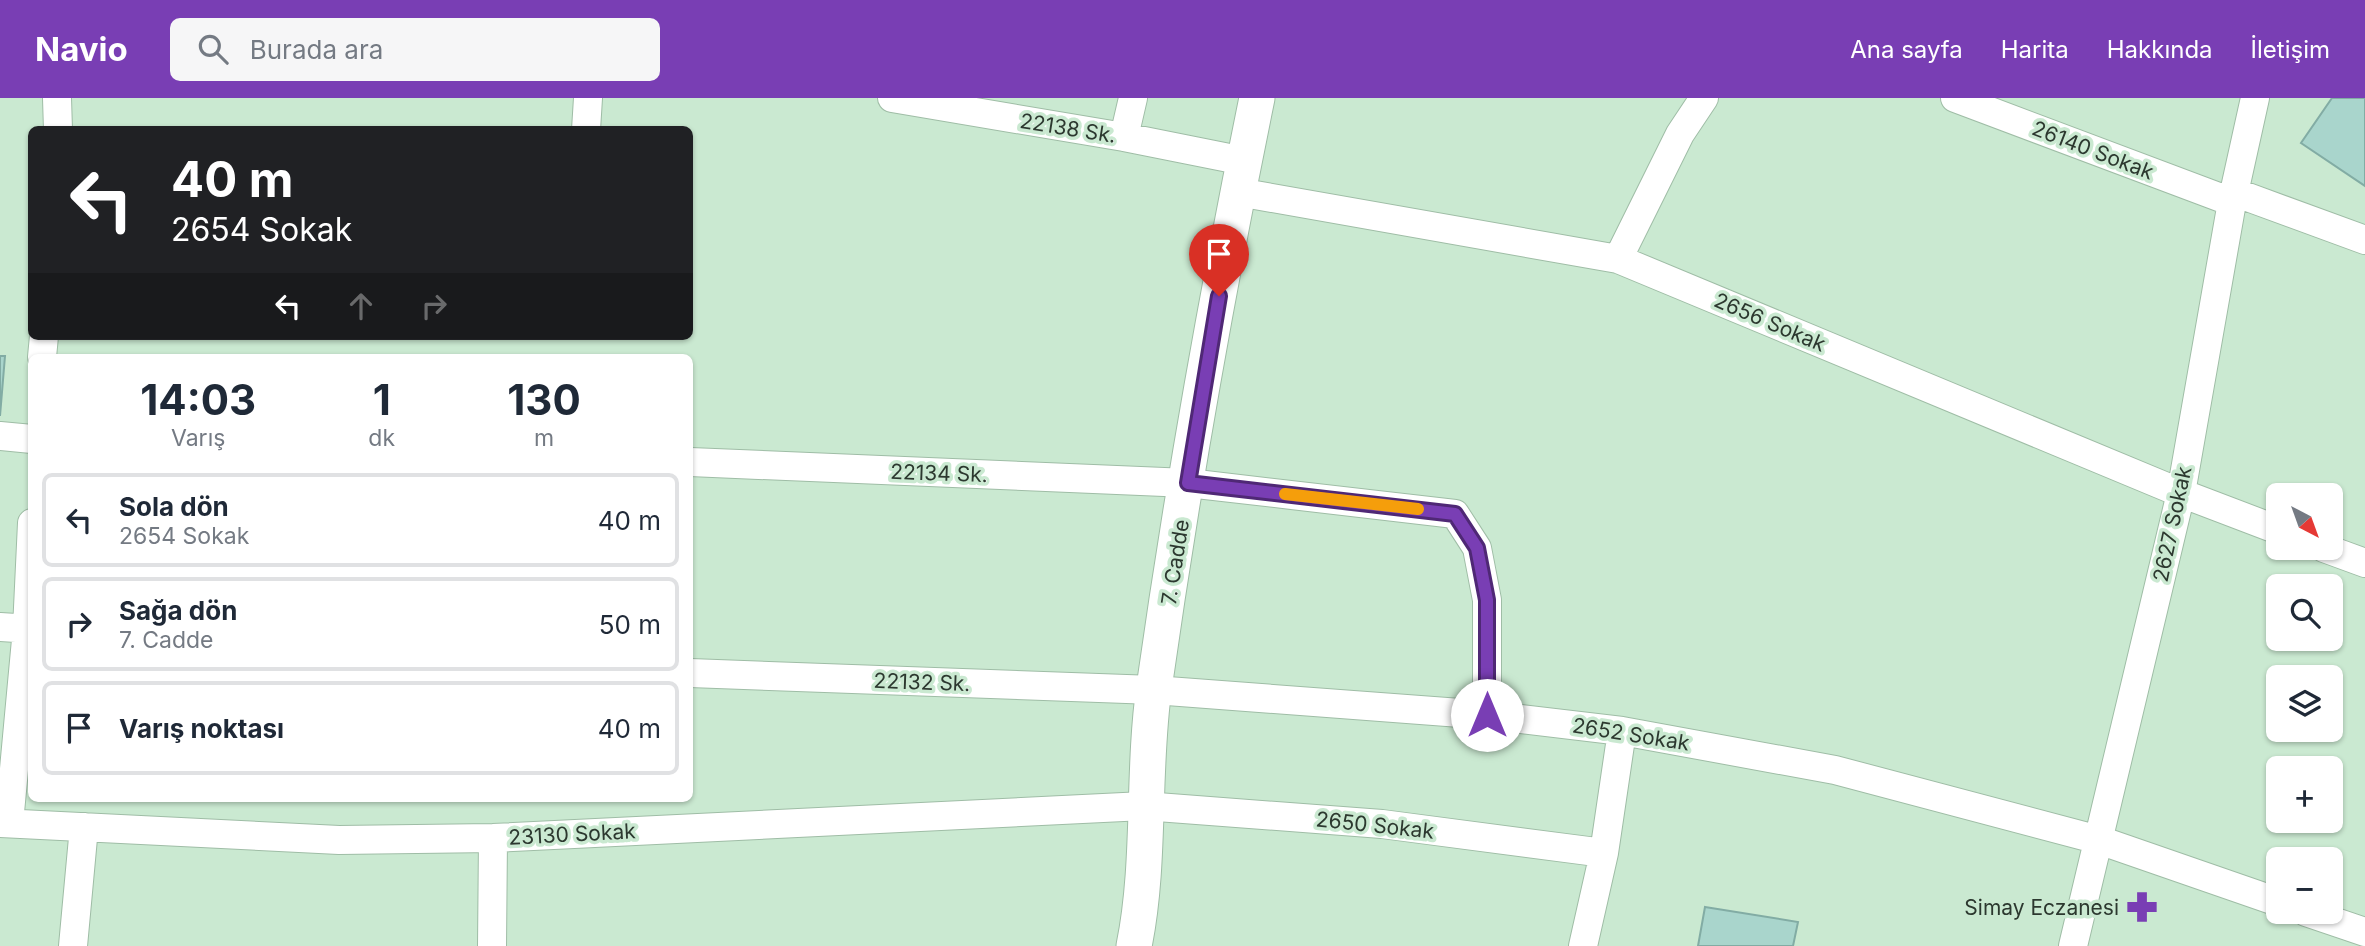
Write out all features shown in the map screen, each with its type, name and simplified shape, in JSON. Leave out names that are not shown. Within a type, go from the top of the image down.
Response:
[{"type":"street","points":[[57,98],[58,126]]},
{"type":"street","points":[[586,126],[588,98]]},
{"type":"street","name":"22138 Sk.","points":[[892,98],[986,106],[1124,137],[1241,177]]},
{"type":"street","points":[[1124,137],[1133,98]]},
{"type":"street","name":"7. Cadde","points":[[1134,946],[1141,911],[1144,806],[1154,690],[1241,177],[1257,98]]},
{"type":"street","points":[[1618,259],[1680,134],[1704,98]]},
{"type":"street","name":"26140 Sokak","points":[[1955,98],[2233,197],[2365,240]]},
{"type":"street","name":"2627 Sokak","points":[[2073,946],[2181,493],[2233,197],[2255,98]]},
{"type":"street","name":"2656 Sokak","points":[[1241,177],[1618,259],[2181,493],[2266,525]]},
{"type":"street","points":[[0,436],[28,439]]},
{"type":"street","name":"22134 Sk.","points":[[693,462],[1188,483],[1455,514],[1477,548],[1487,600],[1487,715]]},
{"type":"street","points":[[2343,555],[2365,563]]},
{"type":"street","points":[[4,823],[28,558]]},
{"type":"street","name":"22132 Sk.","points":[[693,673],[1154,690]]},
{"type":"street","name":"2652 Sokak","points":[[1154,690],[1487,715],[1622,731],[1835,770],[2098,840],[2266,898]]},
{"type":"street","points":[[1583,946],[1604,853],[1622,731]]},
{"type":"street","name":"23130 Sokak","points":[[4,823],[339,840],[493,838],[1144,806]]},
{"type":"street","name":"2650 Sokak","points":[[1144,806],[1382,824],[1604,853]]},
{"type":"street","points":[[73,946],[84,827]]},
{"type":"street","points":[[492,946],[493,838]]},
{"type":"street","points":[[2332,924],[2356,935]]},
{"type":"building","points":[[2332,98],[2365,98],[2365,186],[2301,143]]},
{"type":"building","points":[[0,356],[5,356],[0,416]]},
{"type":"building","points":[[1705,907],[1798,922],[1793,946],[1698,946]]},
{"type":"slow traffic","points":[[1285,494],[1418,509]]},
{"type":"place","name":"Simay Eczanesi","points":[[2142,907]]},
{"type":"route","points":[[1219,296],[1188,483],[1455,514],[1477,548],[1487,600],[1487,715]]}]
